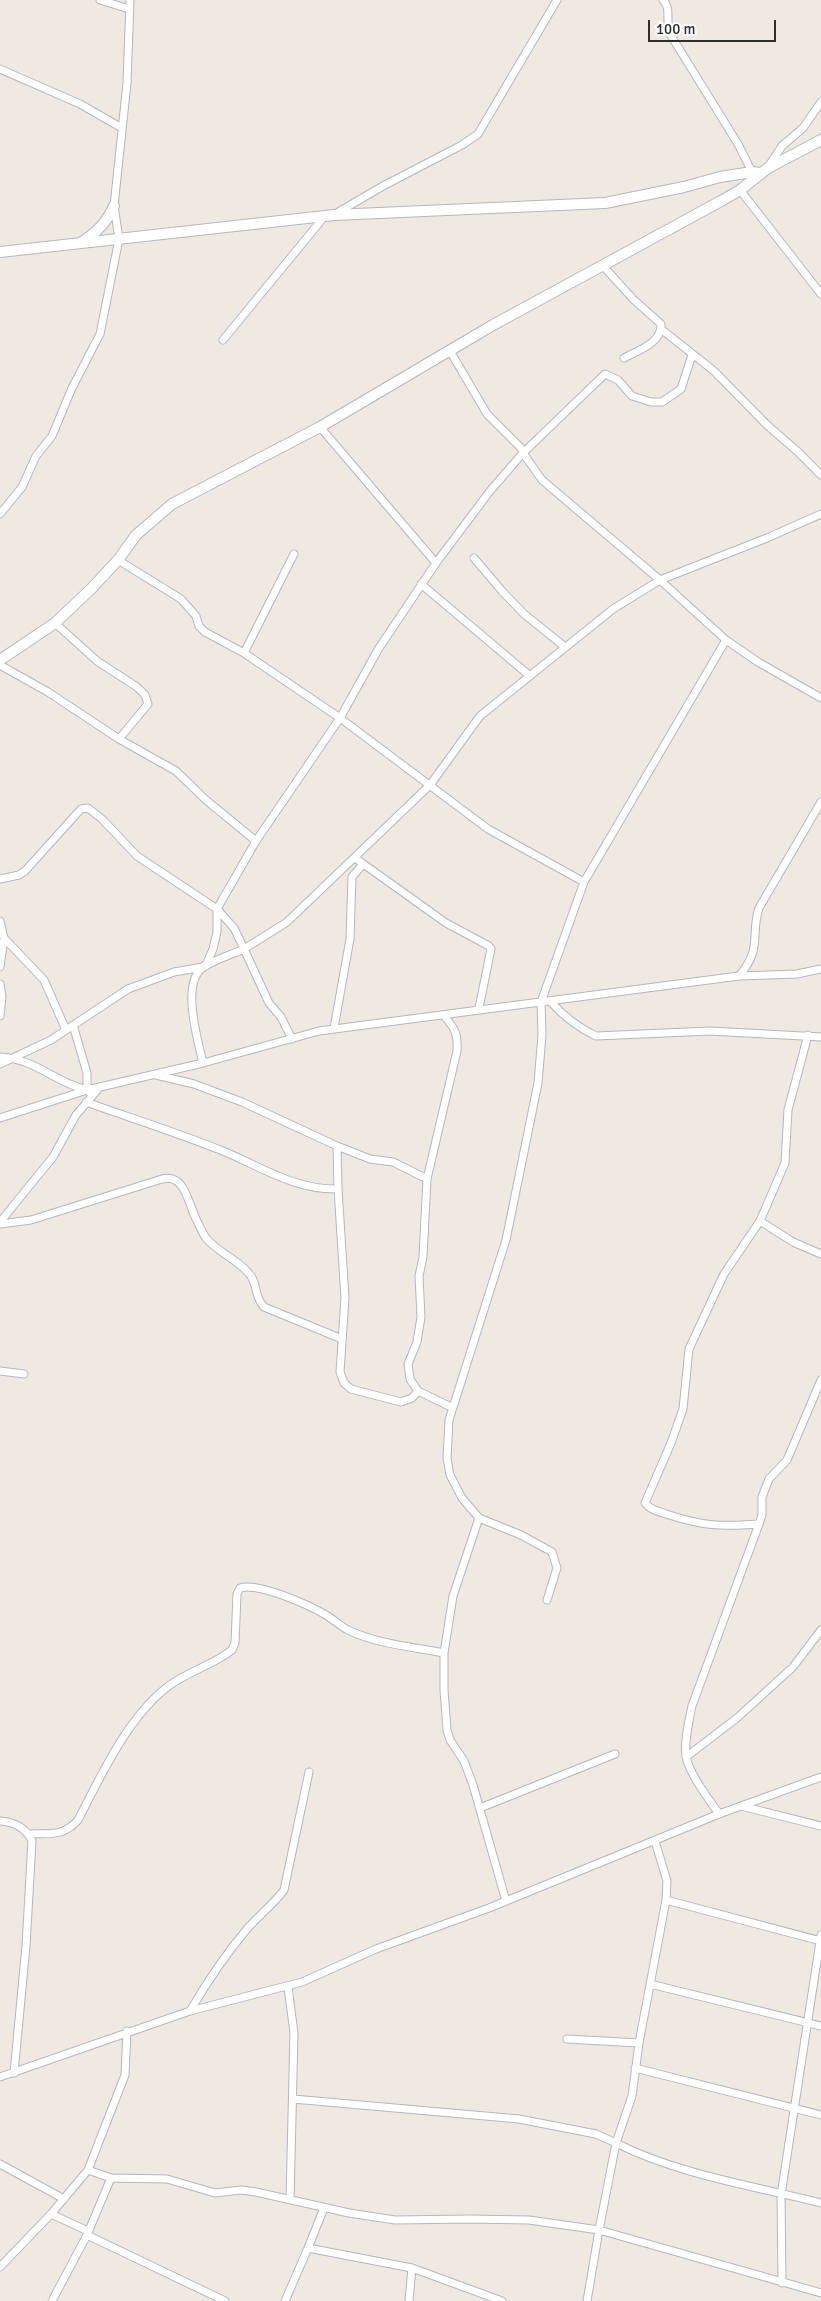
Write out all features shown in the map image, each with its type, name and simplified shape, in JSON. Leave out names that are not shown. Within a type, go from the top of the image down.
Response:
[{"type":"street","points":[[100,0],[129,9]]},
{"type":"street","points":[[0,514],[22,487],[36,456],[52,436],[72,388],[98,341],[119,239],[114,206],[127,83],[130,0]]},
{"type":"street","points":[[223,340],[329,216],[462,145],[478,134],[557,0]]},
{"type":"street","points":[[663,0],[668,8],[667,26],[670,34],[738,144],[760,171]]},
{"type":"street","points":[[0,70],[80,104],[122,128]]},
{"type":"street","points":[[0,660],[54,622],[91,589],[118,560],[136,535],[172,504],[320,427],[493,325],[604,267],[740,190],[782,146],[803,128],[821,102]]},
{"type":"street","points":[[0,252],[329,216],[605,202],[760,171],[821,140]]},
{"type":"street","points":[[740,190],[821,294]]},
{"type":"street","points":[[80,243],[100,229],[109,219],[114,206]]},
{"type":"street","points":[[604,267],[633,299],[658,319],[661,329],[660,334],[651,344],[624,358]]},
{"type":"street","points":[[661,329],[714,371],[767,425],[821,475]]},
{"type":"street","points":[[450,351],[487,414],[522,449],[542,480],[660,580],[726,640],[758,662],[821,698]]},
{"type":"street","points":[[203,1063],[191,992],[194,980],[210,958],[213,949],[218,923],[217,909],[256,841],[340,718],[379,648],[421,584],[490,491],[523,453],[605,374],[618,380],[632,396],[652,402],[662,402],[672,397],[680,389],[692,355]]},
{"type":"street","points":[[320,427],[436,563]]},
{"type":"street","points":[[0,1064],[51,1040],[128,989],[174,972],[203,967],[244,949],[287,922],[430,785],[480,716],[613,609],[660,580],[767,538],[821,514]]},
{"type":"street","points":[[244,653],[294,554]]},
{"type":"street","points":[[474,558],[518,608],[565,646]]},
{"type":"street","points":[[118,560],[168,589],[181,599],[196,616],[199,626],[205,632],[244,653],[340,718],[488,829],[584,882]]},
{"type":"street","points":[[421,584],[530,676]]},
{"type":"street","points":[[54,622],[97,660],[145,695],[148,704],[120,740]]},
{"type":"street","points":[[547,1600],[557,1568],[552,1552],[522,1535],[480,1518],[462,1498],[450,1475],[446,1437],[452,1407],[506,1240],[538,1083],[542,1035],[541,1002],[584,882],[726,640]]},
{"type":"street","points":[[0,665],[48,692],[120,740],[176,771],[206,800],[256,841]]},
{"type":"street","points":[[739,976],[748,966],[756,944],[756,916],[759,908],[821,802]]},
{"type":"street","points":[[0,879],[19,875],[25,871],[82,809],[88,808],[102,819],[138,856],[217,909],[234,928],[270,1004],[281,1017],[292,1039]]},
{"type":"street","points":[[355,858],[446,923],[490,946],[491,949],[479,1008]]},
{"type":"street","points":[[334,1028],[350,939],[352,877],[363,864]]},
{"type":"street","points":[[0,921],[4,930],[0,967]]},
{"type":"street","points":[[4,938],[44,980],[66,1030]]},
{"type":"street","points":[[0,1118],[90,1092],[100,1087],[203,1063],[334,1028],[444,1016],[479,1008],[550,1001],[739,976],[797,974],[821,969]]},
{"type":"street","points":[[0,984],[2,1007],[0,1016]]},
{"type":"street","points":[[550,1001],[566,1019],[596,1036],[710,1031],[821,1037]]},
{"type":"street","points":[[444,1016],[455,1028],[458,1036],[458,1050],[427,1179],[423,1257],[419,1276],[421,1317],[416,1342],[408,1364],[410,1379],[418,1391],[452,1407]]},
{"type":"street","points":[[0,1223],[53,1157],[90,1092],[87,1073],[73,1025]]},
{"type":"street","points":[[759,1524],[715,1526],[696,1523],[653,1509],[645,1503],[681,1416],[689,1349],[724,1274],[760,1221],[785,1163],[788,1110],[808,1036]]},
{"type":"street","points":[[0,1057],[32,1063],[72,1086],[90,1092]]},
{"type":"street","points":[[154,1074],[194,1084],[242,1102],[337,1146],[370,1159],[393,1162],[427,1179]]},
{"type":"street","points":[[86,1102],[223,1152],[292,1183],[307,1187],[338,1189]]},
{"type":"street","points":[[337,1146],[345,1298],[340,1372],[344,1384],[351,1389],[401,1402],[412,1398],[418,1391]]},
{"type":"street","points":[[0,1223],[31,1220],[162,1179],[175,1178],[181,1182],[194,1216],[207,1239],[246,1270],[253,1278],[257,1300],[264,1307],[342,1339]]},
{"type":"street","points":[[760,1221],[793,1242],[821,1254]]},
{"type":"street","points":[[0,1371],[24,1374]]},
{"type":"street","points":[[718,1814],[686,1757],[688,1727],[692,1706],[759,1524],[762,1514],[762,1497],[769,1478],[787,1460],[821,1380]]},
{"type":"street","points":[[480,1518],[453,1596],[444,1653],[444,1690],[447,1730],[450,1740],[464,1761],[480,1808],[506,1901]]},
{"type":"street","points":[[28,1834],[61,1833],[70,1830],[78,1820],[119,1742],[146,1709],[165,1688],[232,1650],[235,1643],[237,1594],[240,1588],[245,1586],[259,1589],[310,1606],[348,1630],[388,1642],[444,1653]]},
{"type":"street","points":[[686,1757],[736,1718],[793,1667],[821,1630]]},
{"type":"street","points":[[480,1808],[615,1754]]},
{"type":"street","points":[[190,2011],[221,1960],[284,1890],[309,1772]]},
{"type":"street","points":[[0,2077],[127,2031],[190,2011],[288,1987],[376,1949],[506,1901],[718,1814],[821,1777]]},
{"type":"street","points":[[741,1806],[821,1826]]},
{"type":"street","points":[[0,1821],[11,1822],[28,1834],[32,1841],[14,2073]]},
{"type":"street","points":[[587,2301],[616,2142],[630,2105],[639,2043],[666,1900],[667,1881],[655,1841]]},
{"type":"street","points":[[666,1900],[821,1939],[781,2195],[782,2283]]},
{"type":"street","points":[[650,1984],[821,2026]]},
{"type":"street","points":[[288,1987],[294,2033],[290,2200]]},
{"type":"street","points":[[0,2268],[51,2214],[88,2170],[125,2075],[127,2031]]},
{"type":"street","points":[[567,2038],[639,2043]]},
{"type":"street","points":[[635,2068],[821,2115]]},
{"type":"street","points":[[293,2098],[519,2119],[596,2134],[642,2156],[781,2195],[821,2203]]},
{"type":"street","points":[[0,2164],[64,2199]]},
{"type":"street","points":[[88,2170],[111,2178],[167,2180],[215,2193],[241,2190],[324,2208],[395,2220],[529,2220],[599,2230],[821,2293]]},
{"type":"street","points":[[52,2301],[87,2233],[111,2178]]},
{"type":"street","points":[[285,2301],[324,2208]]},
{"type":"street","points":[[51,2214],[225,2301]]},
{"type":"street","points":[[308,2248],[412,2268],[490,2299],[502,2301]]},
{"type":"street","points":[[409,2301],[412,2268]]}]
